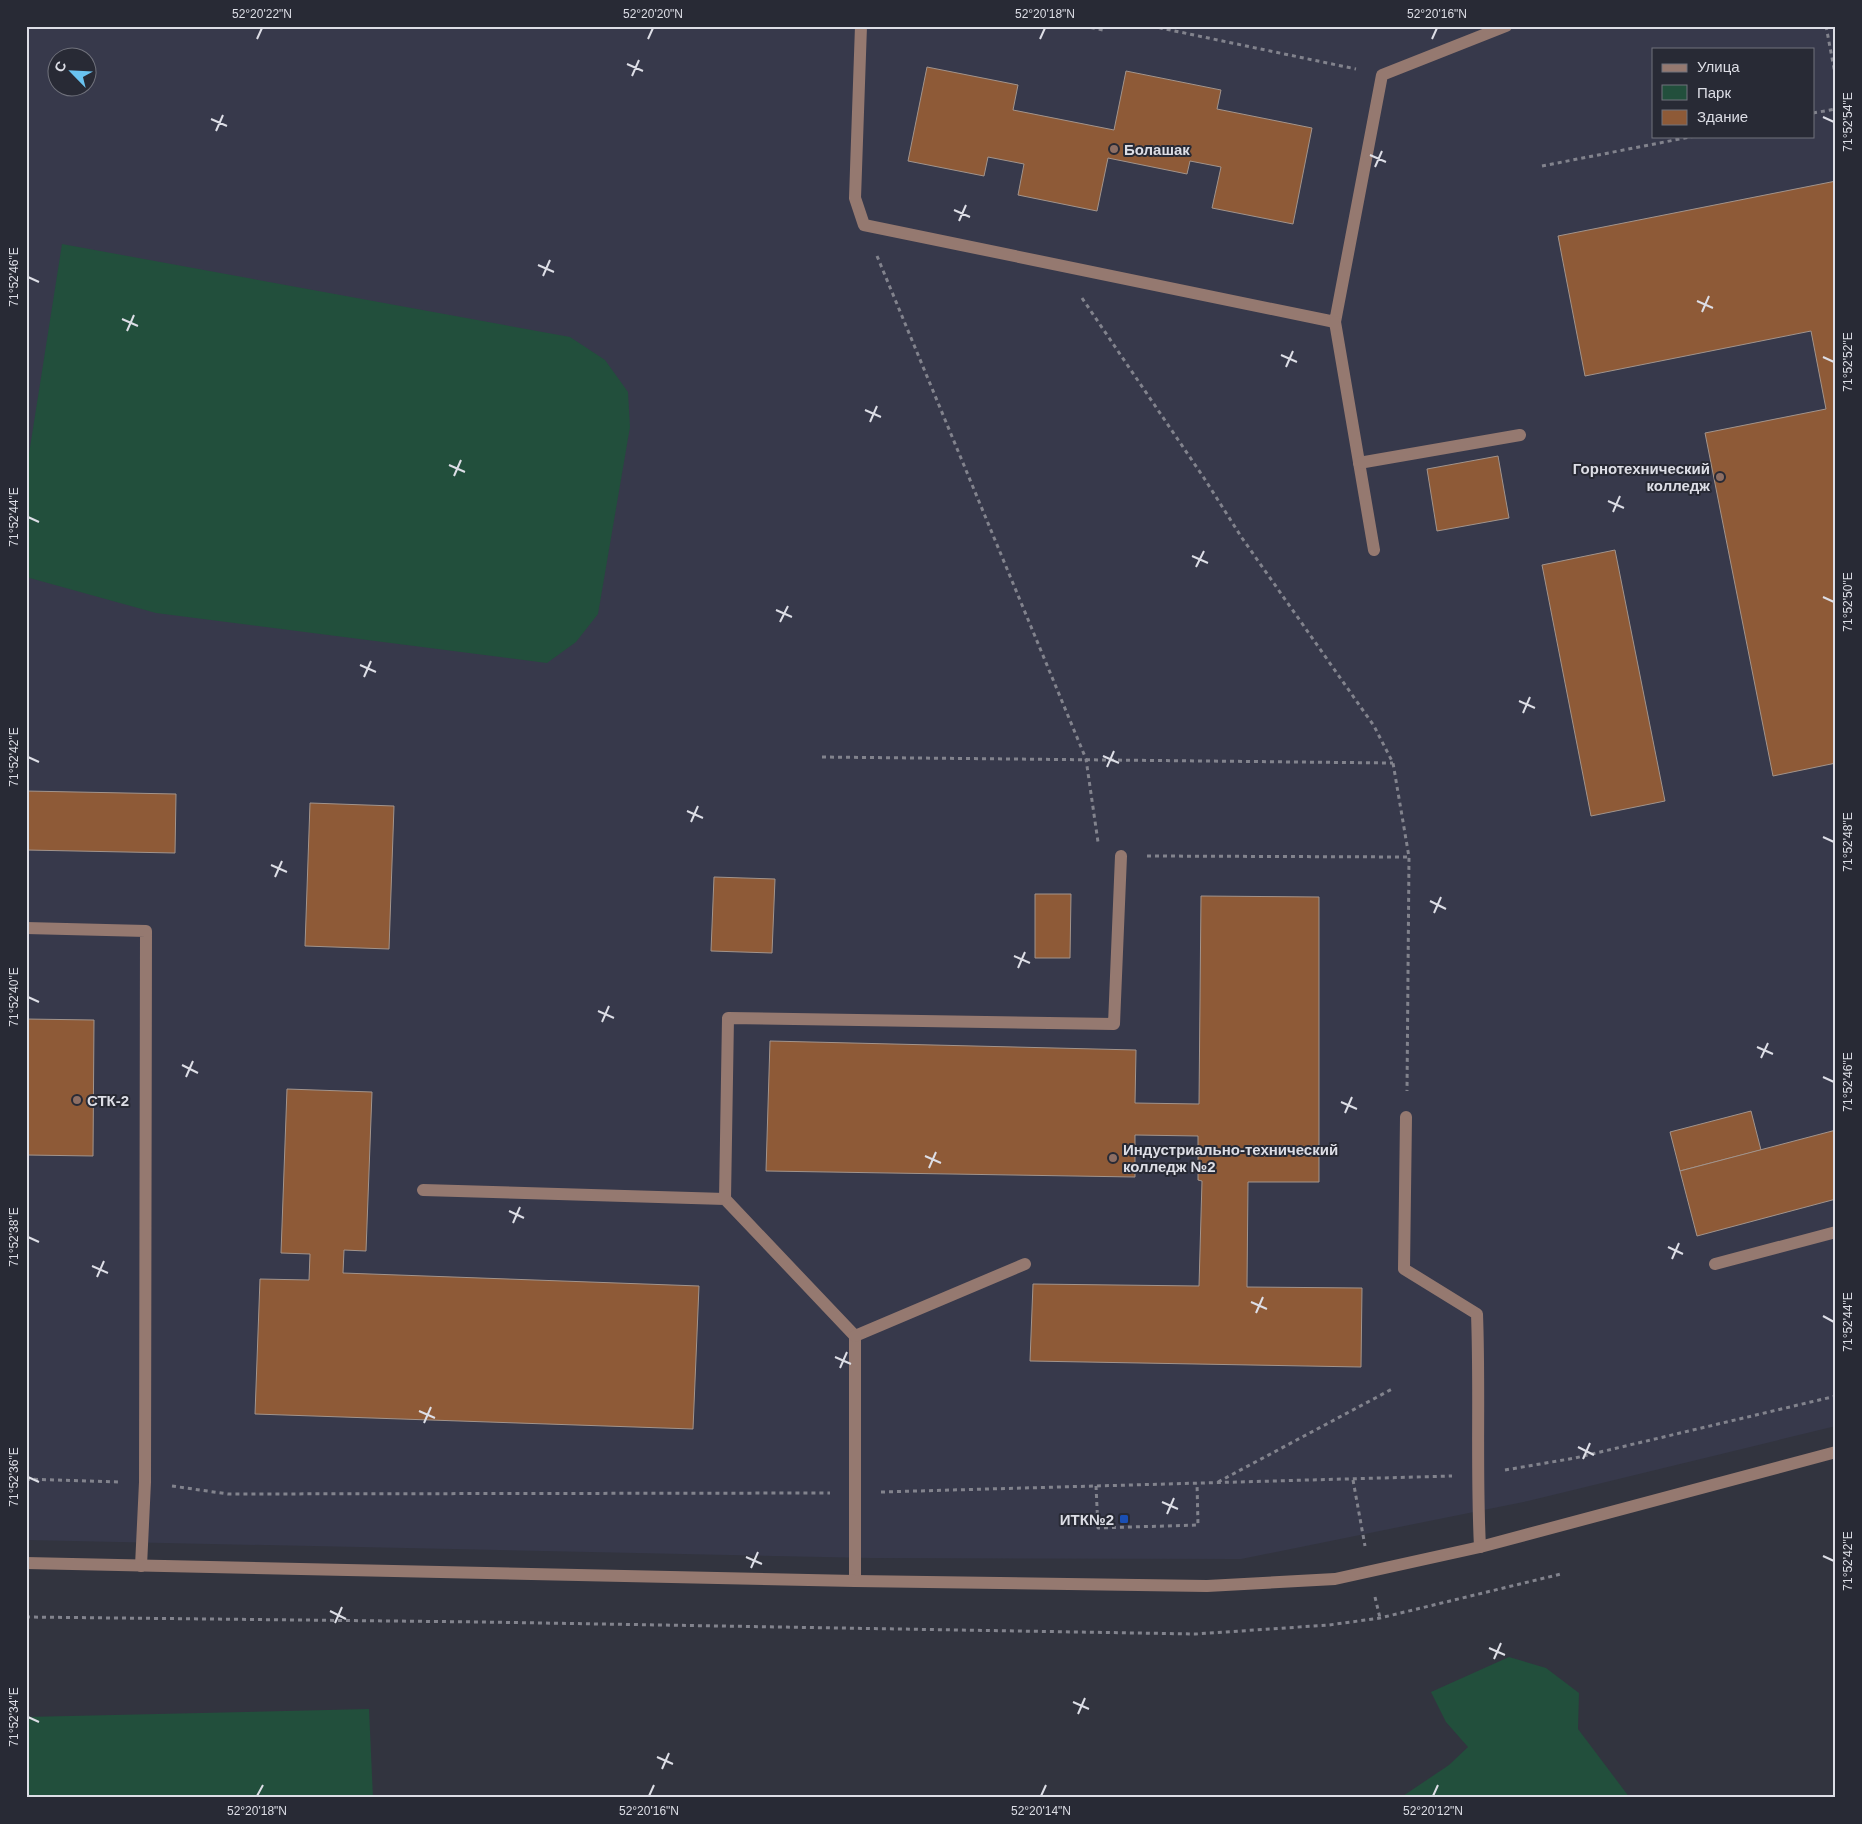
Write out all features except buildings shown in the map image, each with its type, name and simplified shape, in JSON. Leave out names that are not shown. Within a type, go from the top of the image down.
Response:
[{"type":"street","points":[[861,26],[855,198],[864,225],[1335,322]]},
{"type":"street","points":[[1374,550],[1335,322],[1382,75],[1506,26]]},
{"type":"street","points":[[1359,463],[1520,435]]},
{"type":"street","points":[[855,1581],[855,1336],[725,1199],[728,1018],[1114,1024],[1121,856]]},
{"type":"street","points":[[26,928],[146,931],[145,1482],[141,1566]]},
{"type":"street","points":[[1406,1117],[1404,1269],[1477,1314],[1480,1387],[1477,1475],[1480,1547]]},
{"type":"street","points":[[423,1190],[725,1199]]},
{"type":"street","points":[[1715,1264],[1836,1232]]},
{"type":"street","points":[[855,1336],[1026,1264]]},
{"type":"street","points":[[26,1563],[855,1581],[1208,1586],[1335,1579],[1480,1547],[1836,1452]]},
{"type":"path","points":[[1083,26],[1103,30],[1104,26]]},
{"type":"path","points":[[1151,26],[1382,75]]},
{"type":"path","points":[[1826,26],[1836,79]]},
{"type":"path","points":[[1814,113],[1836,109]]},
{"type":"path","points":[[1542,166],[1684,138]]},
{"type":"path","points":[[864,225],[1086,759],[1100,856],[1409,857]]},
{"type":"path","points":[[1060,265],[1204,478],[1242,538],[1374,726],[1393,763],[1409,857],[1406,1117]]},
{"type":"path","points":[[822,757],[1393,763]]},
{"type":"path","points":[[1217,1482],[1394,1388]]},
{"type":"path","points":[[26,1479],[145,1482],[228,1494],[854,1493],[1477,1475],[1575,1458],[1836,1396]]},
{"type":"path","points":[[1096,1486],[1098,1528],[1198,1525],[1197,1483]]},
{"type":"path","points":[[26,1617],[482,1622],[1196,1634],[1329,1625],[1380,1618],[1561,1574]]},
{"type":"shaded area","points":[[26,26],[1836,26],[1836,1426],[1528,1501],[1241,1559],[870,1558],[26,1540]]},
{"type":"green space","points":[[62,244],[570,337],[605,360],[628,392],[630,427],[598,614],[576,642],[547,663],[156,613],[26,577],[26,473]]},
{"type":"green space","points":[[1509,1657],[1546,1668],[1579,1693],[1578,1729],[1630,1798],[1400,1798],[1449,1765],[1468,1747],[1446,1722],[1431,1692]]},
{"type":"green space","points":[[369,1709],[373,1798],[26,1798],[26,1717]]},
{"type":"place","name":"Болашак","points":[[1114,149]]},
{"type":"place","name":"Горнотехнический колледж","points":[[1720,477]]},
{"type":"place","name":"СТК-2","points":[[77,1100]]},
{"type":"place","name":"Индустриально-технический колледж №2","points":[[1113,1158]]},
{"type":"place","name":"ИТК№2","points":[[1124,1519]]}]
